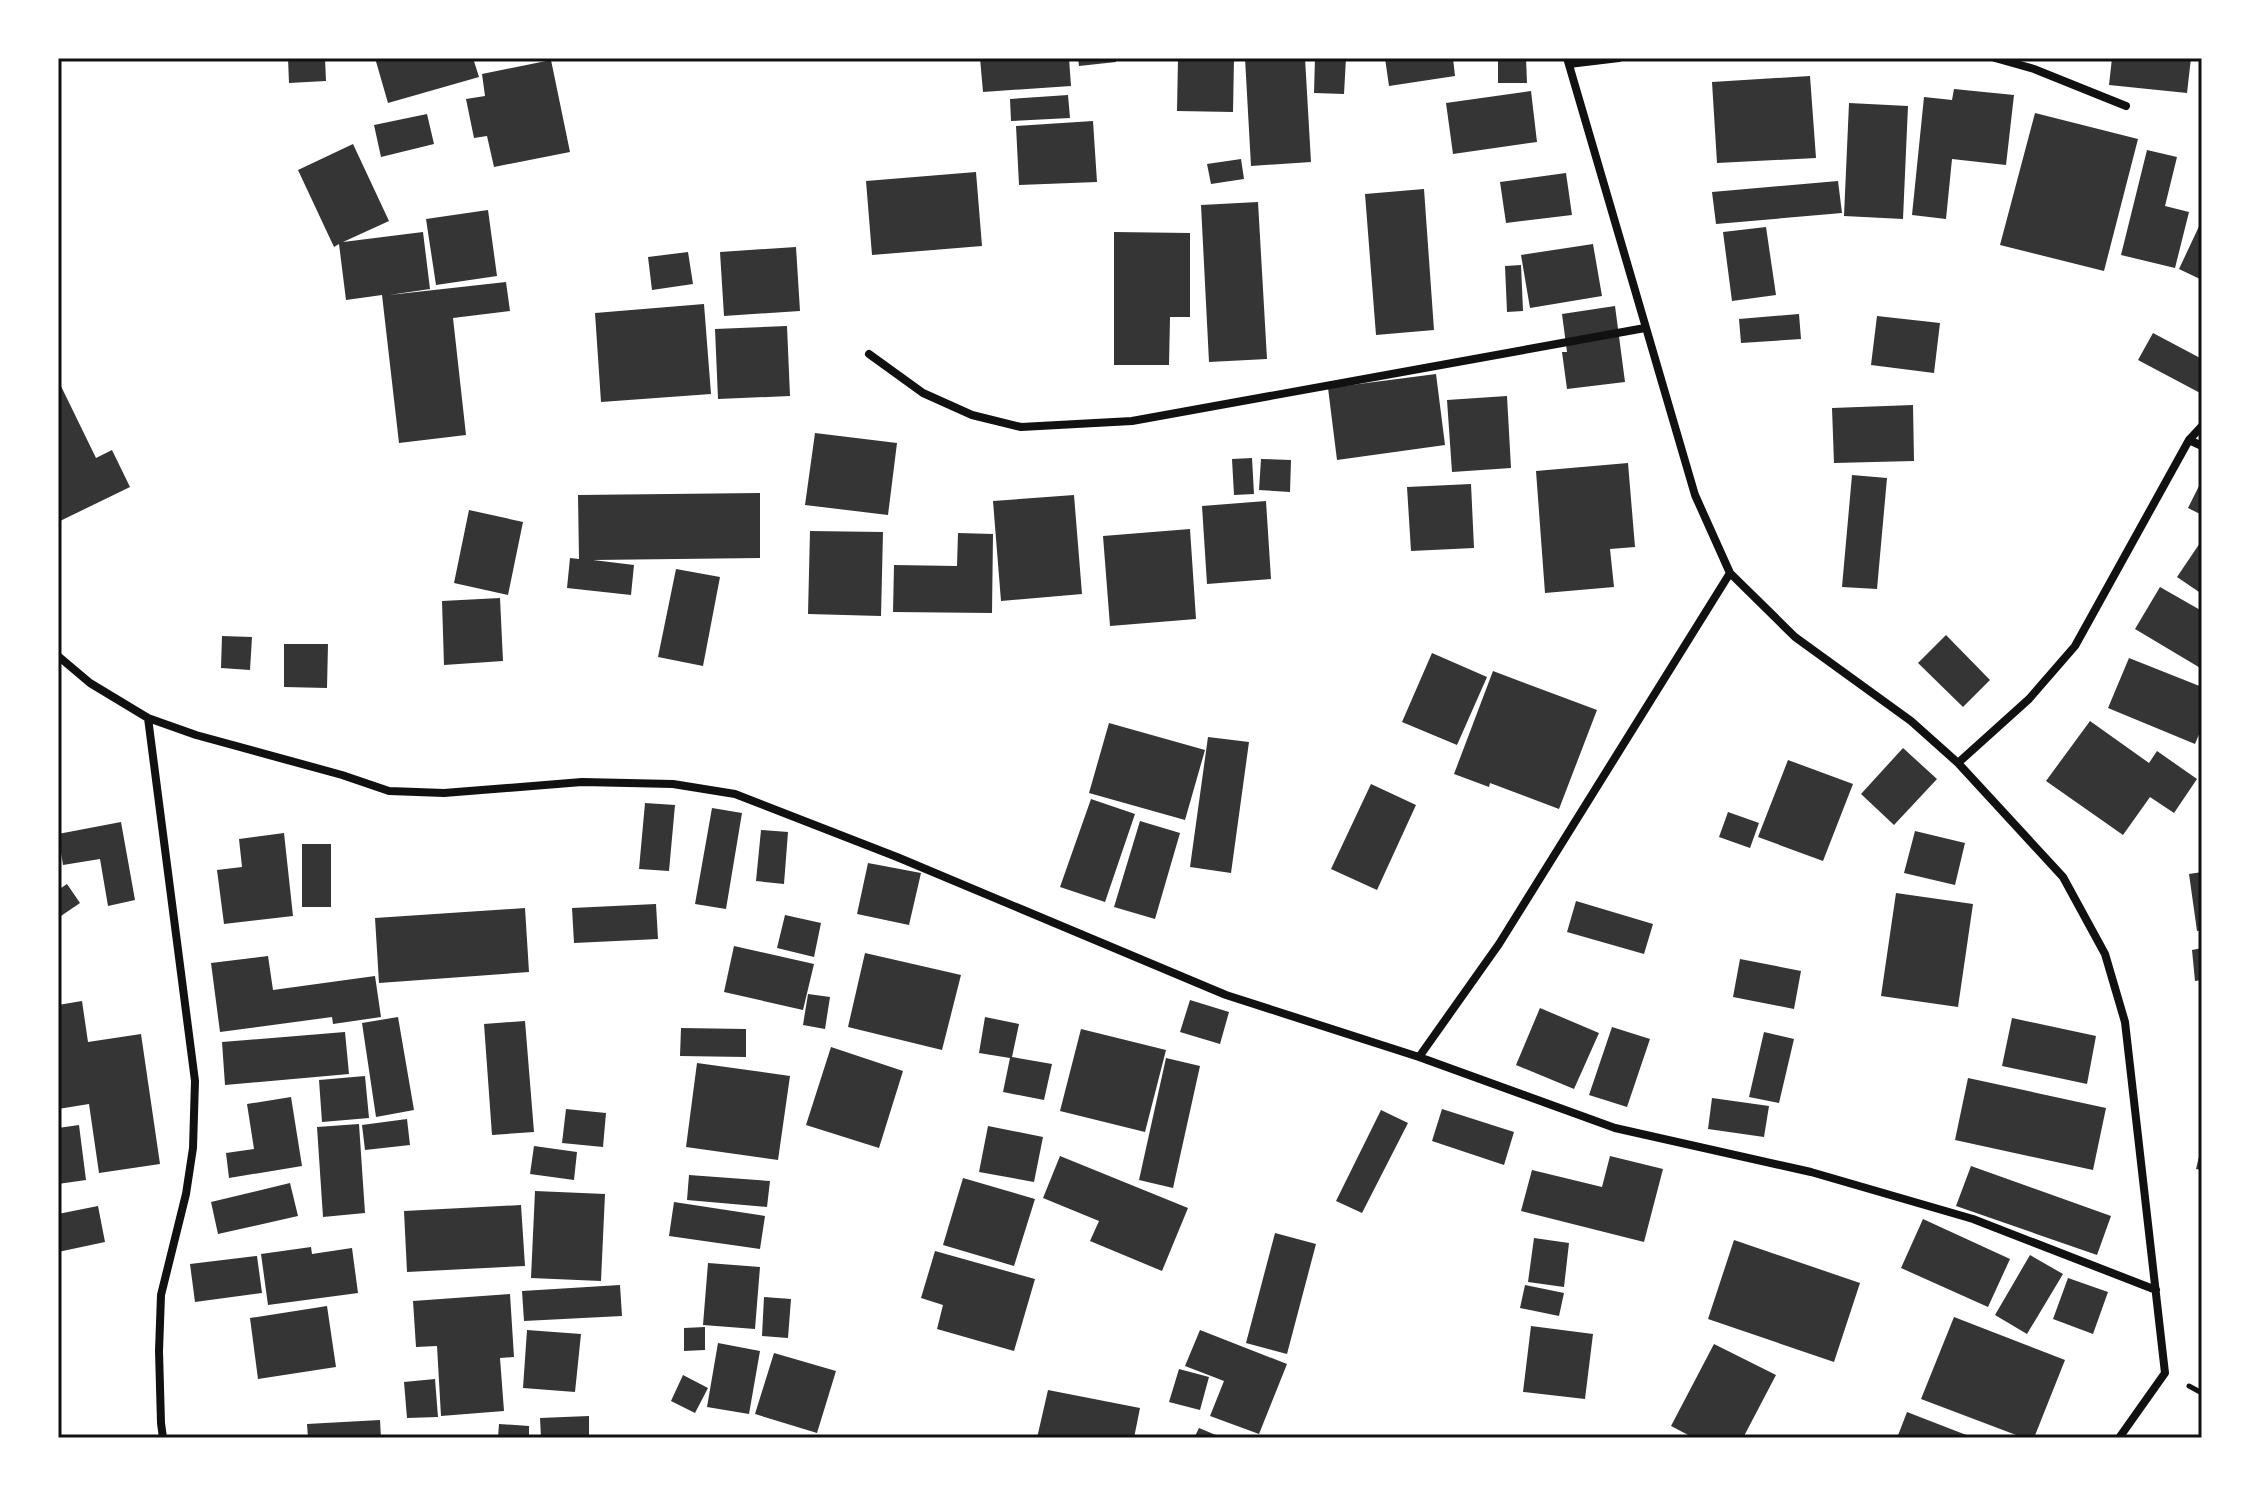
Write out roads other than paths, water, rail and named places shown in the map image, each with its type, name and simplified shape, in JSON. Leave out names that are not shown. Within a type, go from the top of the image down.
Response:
[{"type":"street","points":[[1619,58],[1568,61],[1695,495],[1730,573],[1795,637],[1911,721],[1958,763],[2063,877],[2105,954],[2125,1022],[2165,1373],[2119,1438]]},
{"type":"street","points":[[1995,58],[2034,69],[2126,106]]},
{"type":"street","points":[[869,354],[923,393],[972,415],[1021,427],[1132,421],[1645,328]]},
{"type":"street","points":[[1958,763],[2029,699],[2075,646],[2189,440],[2202,426]]},
{"type":"street","points":[[2189,440],[2202,446]]},
{"type":"street","points":[[1419,1057],[1499,944],[1730,573]]},
{"type":"street","points":[[58,656],[90,683],[148,718],[389,791],[444,793],[582,782],[673,784],[735,794],[897,857],[1226,995],[1419,1057],[1615,1128],[1811,1172],[1973,1219],[2156,1290]]},
{"type":"street","points":[[148,718],[195,1081],[195,1118],[186,1194],[161,1295],[159,1366],[163,1438]]}]
